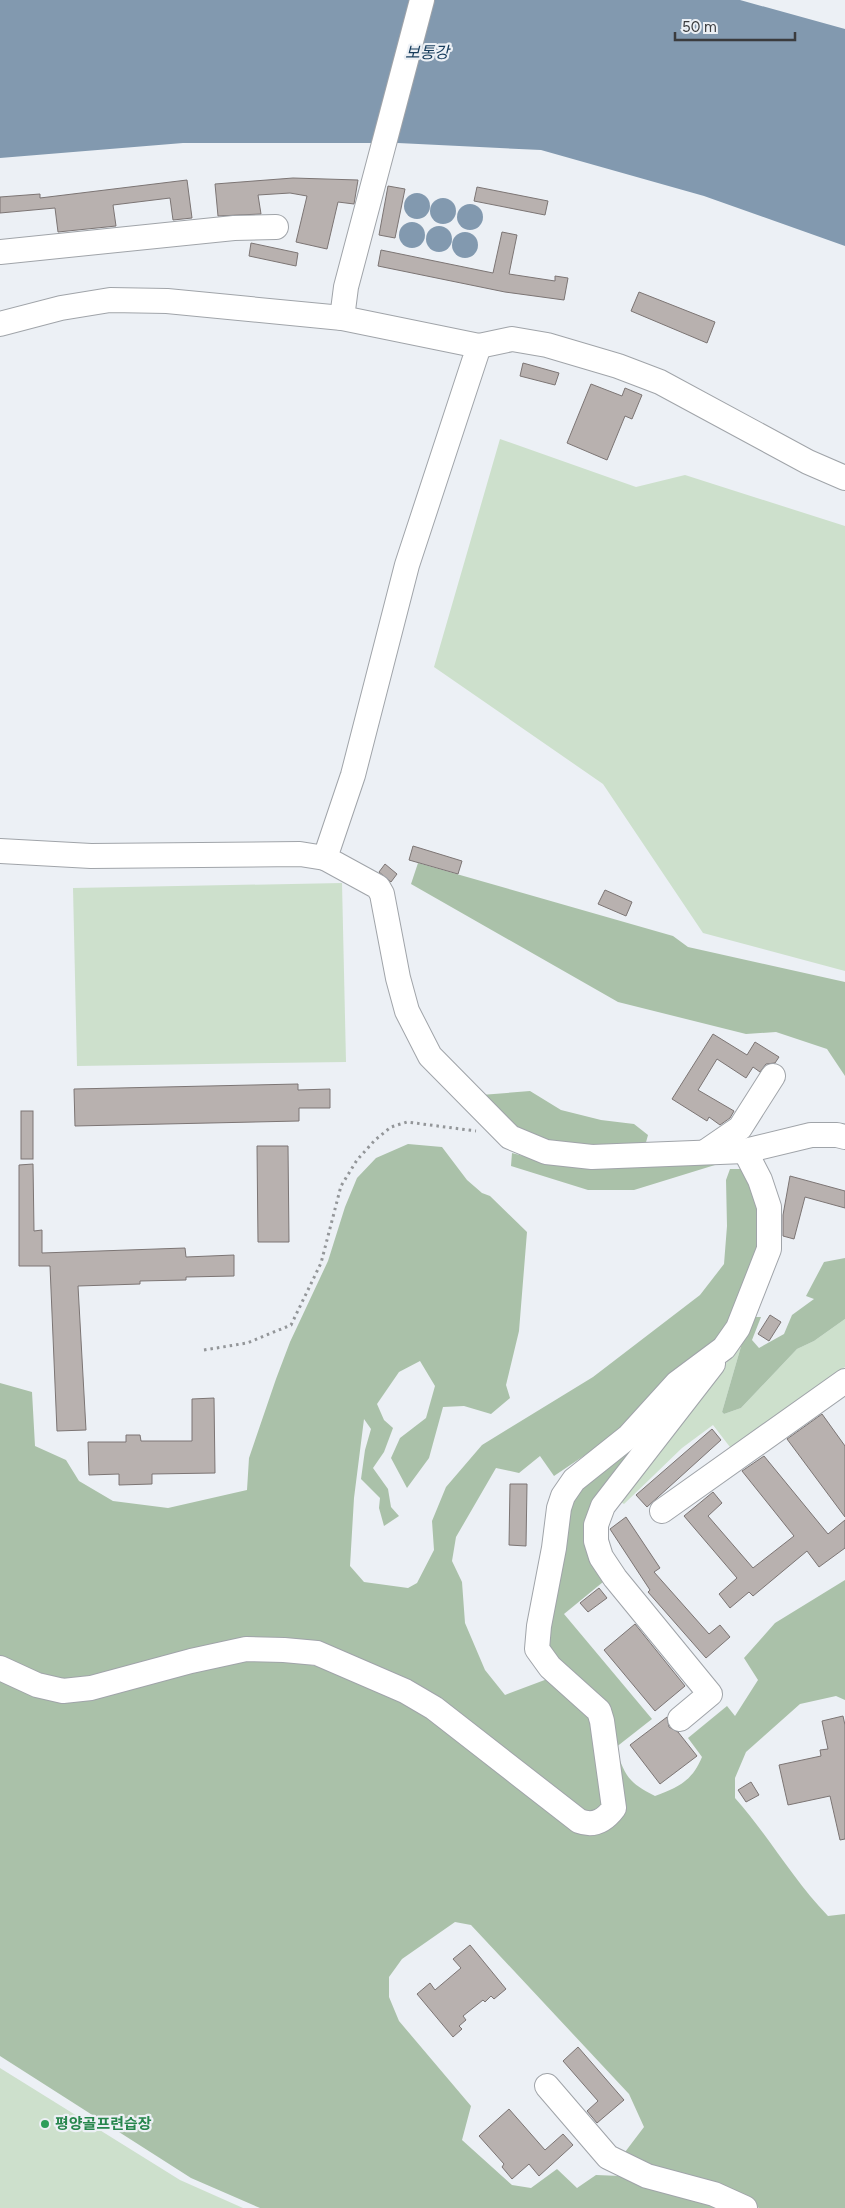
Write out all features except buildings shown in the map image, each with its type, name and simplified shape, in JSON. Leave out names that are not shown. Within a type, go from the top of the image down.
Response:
[{"type":"street","points":[[342,318],[346,287],[422,0]]},
{"type":"street","points":[[0,252],[234,228],[276,227]]},
{"type":"street","points":[[0,324],[61,308],[110,300],[167,302],[342,318],[479,346],[512,339],[547,345],[618,366],[660,382],[808,462],[845,478]]},
{"type":"street","points":[[325,858],[353,776],[407,565],[479,346]]},
{"type":"street","points":[[0,851],[91,856],[300,854],[325,858],[378,887],[382,894],[398,978],[407,1011],[430,1056],[510,1137],[546,1152],[592,1157],[745,1151],[812,1136],[845,1137]]},
{"type":"street","points":[[705,1152],[740,1128],[773,1076]]},
{"type":"street","points":[[680,1719],[710,1694],[615,1578],[601,1557],[596,1541],[596,1525],[604,1506],[694,1392],[738,1328],[768,1249],[769,1208],[760,1180],[745,1151]]},
{"type":"street","points":[[0,1668],[37,1685],[63,1691],[91,1688],[190,1661],[246,1649],[317,1653],[405,1690],[434,1708],[579,1821],[588,1824],[598,1823],[614,1808],[599,1711],[550,1667],[537,1649],[539,1626],[554,1548],[559,1508],[563,1496],[574,1480],[628,1437],[677,1383],[724,1348]]},
{"type":"street","points":[[662,1511],[845,1381]]},
{"type":"street","points":[[547,2086],[608,2157],[647,2176],[714,2194],[744,2208]]},
{"type":"path","points":[[204,1350],[247,1343],[291,1325],[321,1263],[341,1186],[357,1160],[391,1127],[407,1122],[441,1125],[510,1137]]},
{"type":"green space","points":[[500,439],[636,487],[685,475],[845,526],[845,971],[703,933],[603,784],[434,667]]},
{"type":"green space","points":[[418,863],[673,936],[688,947],[845,982],[845,1076],[827,1049],[776,1032],[746,1034],[618,1002],[411,884]]},
{"type":"green space","points":[[342,883],[346,1062],[77,1066],[73,888]]},
{"type":"green space","points":[[530,1091],[561,1110],[601,1120],[634,1124],[648,1135],[645,1146],[590,1148],[547,1141],[514,1129],[481,1095]]},
{"type":"green space","points":[[408,1144],[442,1147],[467,1180],[482,1193],[490,1196],[527,1232],[519,1331],[506,1385],[510,1398],[491,1414],[464,1406],[443,1407],[429,1458],[407,1488],[391,1458],[400,1438],[426,1418],[435,1386],[420,1361],[399,1372],[377,1404],[384,1420],[393,1428],[384,1452],[373,1468],[388,1489],[391,1507],[399,1516],[384,1526],[379,1508],[380,1498],[361,1479],[365,1450],[371,1429],[364,1419],[354,1498],[350,1566],[364,1582],[408,1588],[417,1583],[434,1550],[432,1521],[446,1487],[482,1445],[593,1377],[700,1295],[724,1264],[727,1226],[726,1180],[730,1169],[742,1169],[764,1208],[763,1250],[731,1331],[635,1416],[594,1449],[554,1476],[540,1456],[519,1473],[496,1468],[456,1537],[452,1561],[462,1582],[465,1623],[485,1670],[505,1695],[550,1678],[595,1711],[611,1805],[597,1820],[316,1645],[71,1684],[36,1676],[0,1657],[0,1383],[32,1392],[35,1446],[66,1460],[79,1481],[113,1501],[168,1508],[247,1490],[249,1458],[276,1379],[290,1342],[328,1261],[345,1207],[357,1178],[376,1158]]},
{"type":"green space","points":[[512,1153],[531,1158],[708,1162],[715,1165],[634,1190],[588,1190],[511,1166]]},
{"type":"green space","points":[[845,1258],[845,1319],[814,1341],[797,1349],[741,1408],[724,1414],[722,1412],[742,1343],[752,1317],[761,1317],[752,1340],[759,1348],[784,1334],[792,1315],[814,1299],[806,1296],[824,1262]]},
{"type":"green space","points":[[845,1319],[845,1367],[733,1451],[713,1425],[682,1448],[624,1504],[618,1500],[742,1343],[722,1412],[724,1414],[741,1408],[797,1349],[814,1341]]},
{"type":"green space","points":[[656,1410],[639,1448],[627,1469],[600,1490],[592,1503],[589,1525],[593,1550],[603,1582],[564,1614],[652,1719],[615,1748],[625,1772],[638,1787],[655,1796],[678,1786],[689,1778],[702,1757],[688,1738],[727,1706],[735,1716],[758,1680],[744,1658],[775,1623],[845,1580],[845,1700],[836,1696],[800,1704],[746,1752],[735,1778],[735,1798],[759,1827],[803,1888],[828,1916],[845,1914],[845,2208],[759,2208],[742,2196],[622,2156],[644,2127],[629,2094],[471,1925],[455,1922],[402,1959],[389,1977],[389,1997],[399,2021],[471,2106],[462,2140],[512,2185],[531,2188],[557,2169],[577,2188],[596,2175],[621,2176],[728,2208],[260,2208],[191,2178],[0,2056],[0,1677],[39,1695],[249,1657],[284,1660],[321,1667],[404,1699],[598,1827],[613,1742],[546,1645],[570,1498]]},
{"type":"green space","name":"평양골프련습장","points":[[0,2068],[180,2180],[243,2208],[0,2208]]},
{"type":"water","name":"보통강","points":[[0,0],[740,0],[845,29],[845,246],[704,196],[541,150],[398,143],[183,143],[0,158]]},
{"type":"water","points":[[417,193],[426,197],[430,206],[426,215],[417,219],[408,215],[404,206],[408,197]]},
{"type":"water","points":[[443,198],[452,202],[456,211],[452,220],[443,224],[434,220],[430,211],[434,202]]},
{"type":"water","points":[[470,204],[479,208],[483,217],[479,226],[470,230],[461,226],[457,217],[461,208]]},
{"type":"water","points":[[412,222],[421,226],[425,235],[421,244],[412,248],[403,244],[399,235],[403,226]]},
{"type":"water","points":[[439,226],[448,230],[452,239],[448,248],[439,252],[430,248],[426,239],[430,230]]},
{"type":"water","points":[[465,232],[474,236],[478,245],[474,254],[465,258],[456,254],[452,245],[456,236]]},
{"type":"place","name":"평양골프련습장","points":[[45,2124]]}]
